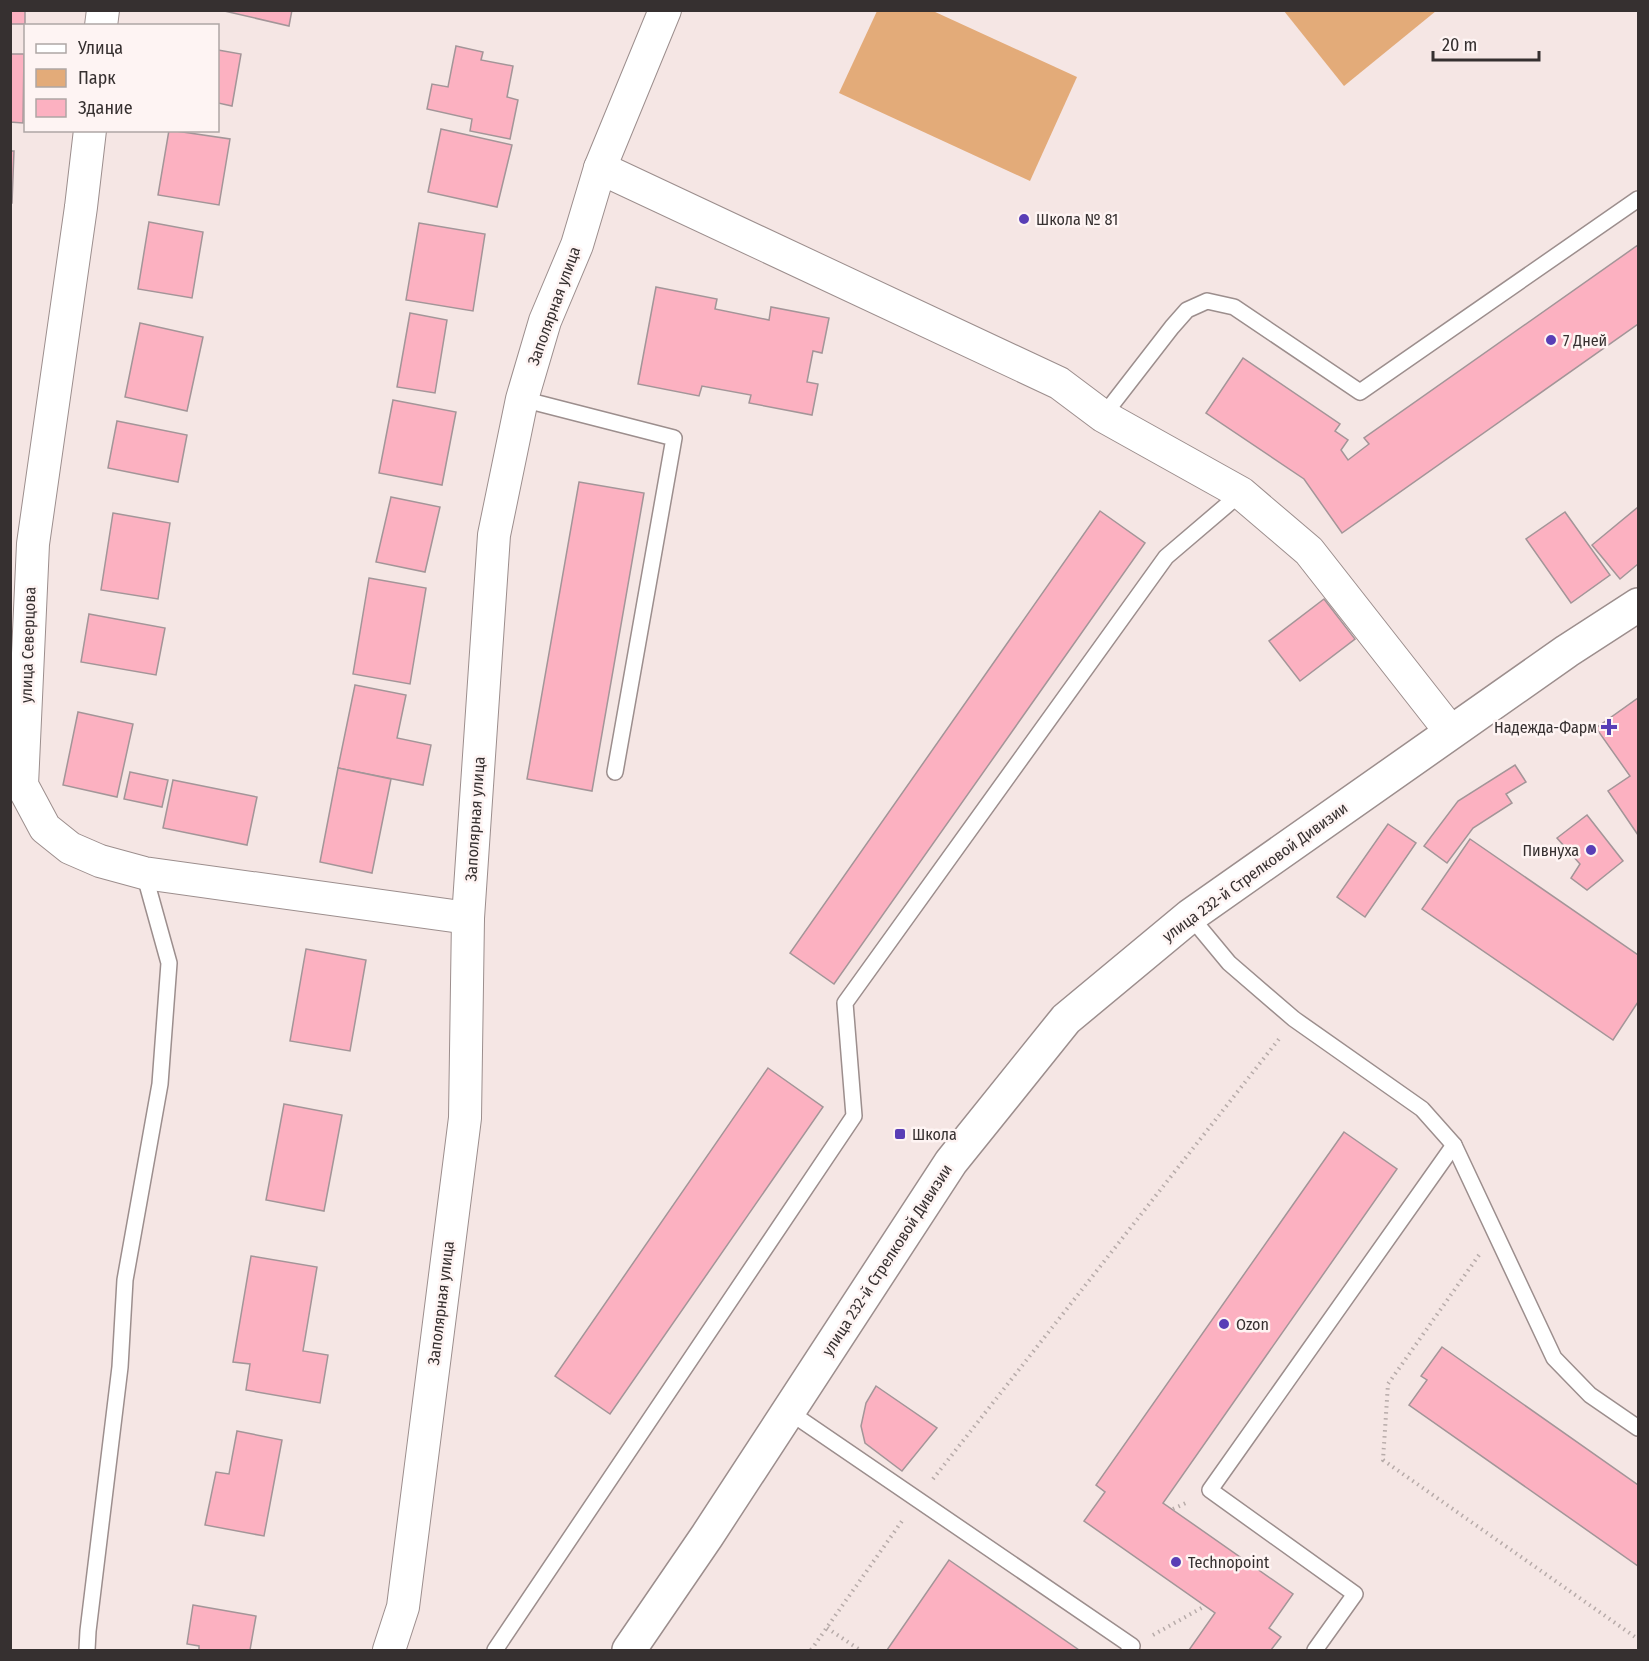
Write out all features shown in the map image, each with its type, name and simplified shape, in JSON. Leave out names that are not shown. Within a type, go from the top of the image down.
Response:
[{"type":"street","name":"Заполярная улица","points":[[389,1650],[403,1607],[465,1118],[468,918],[494,535],[522,399],[545,321],[577,245],[600,168],[665,10]]},
{"type":"street","name":"улица Северцова","points":[[90,132],[33,544],[22,785],[45,828],[70,848],[100,861],[144,873],[468,918]]},
{"type":"street","points":[[600,168],[1059,383],[1103,416],[1241,493],[1309,551],[1451,732]]},
{"type":"street","name":"улица 232-й Стрелковой Дивизии","points":[[629,1650],[707,1536],[951,1162],[1066,1020],[1190,916],[1567,651],[1638,605]]},
{"type":"lane","points":[[1103,416],[1187,310],[1207,301],[1234,307],[1360,392],[1638,199]]},
{"type":"lane","points":[[522,399],[674,438],[615,772]]},
{"type":"lane","points":[[495,1650],[854,1116],[845,1004],[1166,557],[1241,493]]},
{"type":"lane","points":[[87,1650],[120,1367],[125,1280],[161,1073],[169,963],[144,873]]},
{"type":"lane","points":[[1190,916],[1229,963],[1294,1020],[1422,1109],[1454,1145],[1554,1358],[1590,1395],[1638,1428]]},
{"type":"lane","points":[[1315,1650],[1355,1594],[1210,1490],[1454,1145]]},
{"type":"lane","points":[[788,1411],[1130,1648]]},
{"type":"path","points":[[811,1650],[917,1500],[1294,1020]]},
{"type":"path","points":[[1495,1232],[1388,1384],[1383,1460],[1638,1639]]},
{"type":"path","points":[[1130,1648],[1205,1606]]},
{"type":"path","points":[[827,1628],[861,1650]]},
{"type":"green space","points":[[877,11],[933,11],[1077,77],[1030,181],[839,93]]},
{"type":"green space","points":[[1284,11],[1436,11],[1344,86]]},
{"type":"building","points":[[10,10],[25,10],[25,24],[10,24]]},
{"type":"building","points":[[220,10],[292,10],[289,26]]},
{"type":"building","points":[[456,46],[483,52],[481,60],[513,66],[507,97],[518,100],[510,139],[470,131],[472,119],[427,109],[432,84],[448,87]]},
{"type":"building","points":[[219,50],[241,54],[232,106],[219,103]]},
{"type":"building","points":[[10,54],[24,54],[23,123],[10,122]]},
{"type":"building","points":[[441,129],[512,145],[497,207],[428,192]]},
{"type":"building","points":[[169,132],[230,139],[219,205],[158,195]]},
{"type":"building","points":[[10,151],[14,151],[12,203],[10,203]]},
{"type":"building","points":[[149,222],[203,232],[192,298],[138,289]]},
{"type":"building","points":[[419,223],[485,234],[473,311],[406,300]]},
{"type":"building","points":[[1638,245],[1638,324],[1342,533],[1304,479],[1206,413],[1243,358],[1340,424],[1335,431],[1348,440],[1341,450],[1348,460],[1369,444],[1364,438]]},
{"type":"building","points":[[656,287],[717,299],[715,309],[769,320],[771,307],[829,318],[822,353],[813,351],[807,382],[818,384],[812,415],[749,403],[751,395],[702,386],[699,396],[638,384]]},
{"type":"building","points":[[410,313],[447,320],[435,393],[397,387]]},
{"type":"building","points":[[140,323],[203,337],[187,411],[125,397]]},
{"type":"building","points":[[393,400],[456,412],[442,485],[379,473]]},
{"type":"building","points":[[117,421],[187,435],[178,482],[108,468]]},
{"type":"building","points":[[579,482],[644,493],[592,791],[527,779]]},
{"type":"building","points":[[391,497],[440,507],[425,572],[376,562]]},
{"type":"building","points":[[1638,507],[1638,564],[1620,579],[1592,545]]},
{"type":"building","points":[[1100,511],[1145,543],[834,984],[790,953]]},
{"type":"building","points":[[1565,512],[1610,575],[1571,603],[1526,539]]},
{"type":"building","points":[[113,513],[170,523],[158,599],[101,590]]},
{"type":"building","points":[[369,578],[426,588],[410,684],[353,674]]},
{"type":"building","points":[[1324,599],[1355,639],[1300,681],[1269,641]]},
{"type":"building","points":[[89,614],[165,628],[156,675],[81,662]]},
{"type":"building","points":[[355,685],[406,695],[397,738],[431,745],[423,785],[338,768]]},
{"type":"building","points":[[1638,698],[1638,835],[1608,791],[1630,776],[1596,728]]},
{"type":"building","points":[[78,712],[133,724],[117,797],[63,785]]},
{"type":"building","points":[[1515,765],[1526,782],[1506,794],[1512,803],[1473,828],[1447,863],[1424,846],[1458,801]]},
{"type":"building","points":[[338,768],[391,779],[372,873],[320,862]]},
{"type":"building","points":[[130,772],[168,780],[162,807],[124,799]]},
{"type":"building","points":[[173,780],[257,797],[247,845],[163,828]]},
{"type":"building","name":"Пивнуха","points":[[1587,815],[1623,861],[1587,890],[1571,878],[1580,864],[1557,838]]},
{"type":"building","points":[[1388,824],[1416,843],[1365,917],[1337,897]]},
{"type":"building","points":[[1470,839],[1638,955],[1638,1002],[1613,1040],[1422,909]]},
{"type":"building","points":[[306,949],[366,960],[350,1051],[290,1041]]},
{"type":"building","points":[[768,1068],[823,1107],[610,1414],[555,1376]]},
{"type":"building","points":[[284,1104],[342,1115],[324,1211],[266,1200]]},
{"type":"building","points":[[1344,1132],[1397,1169],[1163,1503],[1293,1594],[1269,1628],[1281,1637],[1271,1650],[1189,1650],[1215,1613],[1084,1521],[1105,1492],[1096,1485]]},
{"type":"building","points":[[251,1256],[317,1267],[303,1351],[328,1355],[320,1403],[246,1390],[250,1364],[233,1362]]},
{"type":"building","points":[[1442,1347],[1638,1485],[1638,1566],[1409,1405],[1427,1380],[1421,1376]]},
{"type":"building","points":[[876,1386],[937,1428],[902,1471],[865,1443],[861,1426],[866,1403]]},
{"type":"building","points":[[237,1431],[282,1440],[264,1536],[205,1525],[216,1472],[229,1474]]},
{"type":"building","points":[[949,1560],[1079,1650],[887,1650]]},
{"type":"building","points":[[193,1605],[256,1616],[250,1650],[199,1650],[199,1646],[187,1644]]},
{"type":"place","name":"Школа № 81","points":[[1024,219]]},
{"type":"place","name":"7 Дней","points":[[1551,340]]},
{"type":"place","name":"Надежда-Фарм","points":[[1609,727]]},
{"type":"place","name":"Пивнуха","points":[[1591,850]]},
{"type":"place","name":"Школа","points":[[900,1134]]},
{"type":"place","name":"Ozon","points":[[1224,1324]]},
{"type":"place","name":"Technopoint","points":[[1176,1562]]}]
